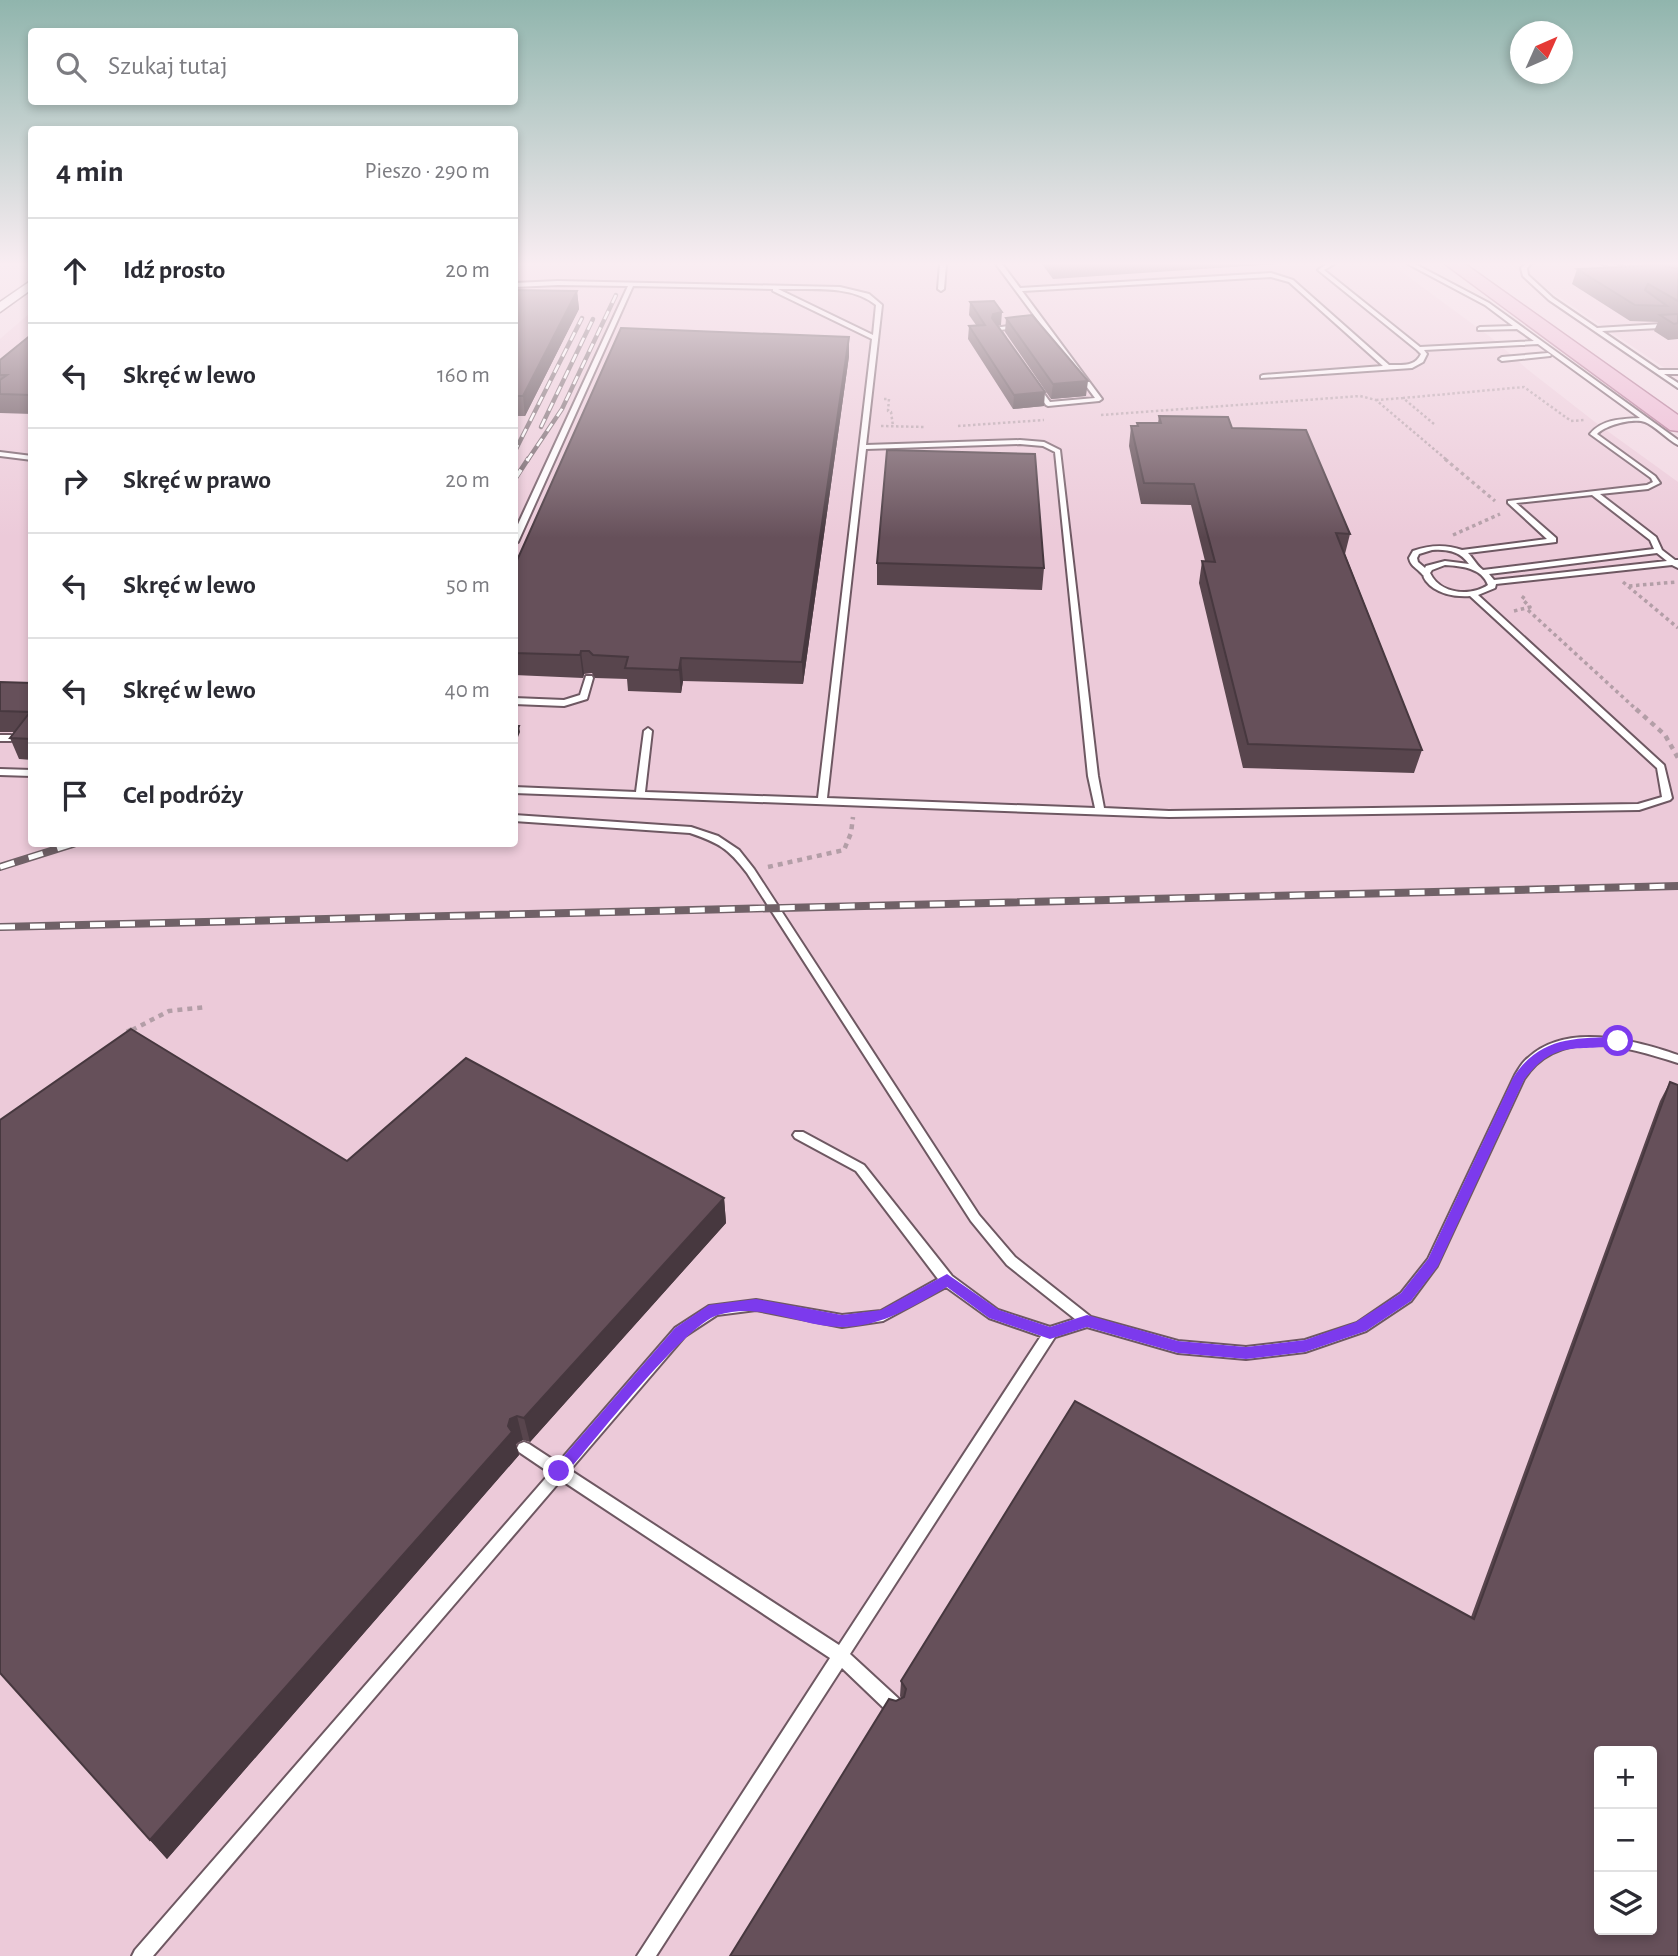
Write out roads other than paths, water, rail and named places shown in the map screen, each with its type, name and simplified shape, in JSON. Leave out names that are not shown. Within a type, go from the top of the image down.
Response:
[{"type":"main road","points":[[1581,355],[1678,425]]},
{"type":"main road","points":[[1610,355],[1678,403]]},
{"type":"lane","points":[[518,533],[599,355]]},
{"type":"lane","points":[[822,802],[873,355]]},
{"type":"lane","points":[[1033,382],[1048,404],[1098,399],[1066,355]]},
{"type":"lane","points":[[1375,355],[1388,367]]},
{"type":"lane","points":[[1263,377],[1412,366],[1423,355]]},
{"type":"lane","points":[[1502,359],[1545,355]]},
{"type":"lane","points":[[1558,355],[1678,443]]},
{"type":"lane","points":[[1633,355],[1678,386]]},
{"type":"lane","points":[[1658,372],[1678,372]]},
{"type":"lane","points":[[1492,582],[1488,590],[1472,594],[1439,588],[1431,583],[1426,573],[1414,563],[1416,553],[1430,548],[1461,552],[1553,540],[1510,502],[1648,487],[1657,482],[1593,434],[1597,428],[1606,424],[1646,420]]},
{"type":"lane","points":[[862,447],[1020,442],[1044,444],[1058,451],[1093,776],[1100,811]]},
{"type":"lane","points":[[969,445],[981,450]]},
{"type":"lane","points":[[0,454],[28,459]]},
{"type":"lane","points":[[1594,493],[1653,539],[1659,551],[1677,563]]},
{"type":"lane","points":[[1426,573],[1429,568],[1445,564],[1479,570],[1659,551]]},
{"type":"lane","points":[[1461,552],[1469,556],[1492,582],[1677,563]]},
{"type":"lane","points":[[1472,594],[1661,767],[1667,798]]},
{"type":"lane","points":[[518,701],[574,701],[584,697],[589,678]]},
{"type":"lane","points":[[640,795],[649,731]]},
{"type":"lane","points":[[0,738],[11,738]]},
{"type":"lane","points":[[0,772],[28,773]]},
{"type":"lane","points":[[518,790],[1169,814],[1639,807],[1667,798],[1678,802]]},
{"type":"lane","points":[[518,818],[691,830],[715,838],[736,852],[776,908],[975,1218],[1010,1261],[1087,1321],[1178,1347],[1246,1353],[1305,1346],[1361,1327],[1406,1297],[1433,1262],[1519,1078],[1533,1060],[1554,1048],[1583,1042],[1618,1041],[1678,1059]]},
{"type":"lane","points":[[799,1135],[860,1168],[947,1280],[994,1314],[1050,1333],[1087,1321]]},
{"type":"lane","points":[[141,1956],[680,1332],[714,1310],[756,1305],[842,1321],[883,1316],[947,1280]]},
{"type":"lane","points":[[646,1956],[1050,1333]]},
{"type":"lane","points":[[524,1448],[841,1656],[894,1706]]},
{"type":"railway","points":[[518,445],[563,355]]},
{"type":"railway","points":[[541,427],[576,355]]},
{"type":"railway","points":[[527,461],[562,409],[587,355]]},
{"type":"railway","points":[[518,474],[528,459]]},
{"type":"railway","points":[[0,867],[63,847]]},
{"type":"railway","points":[[0,927],[1678,886]]}]
